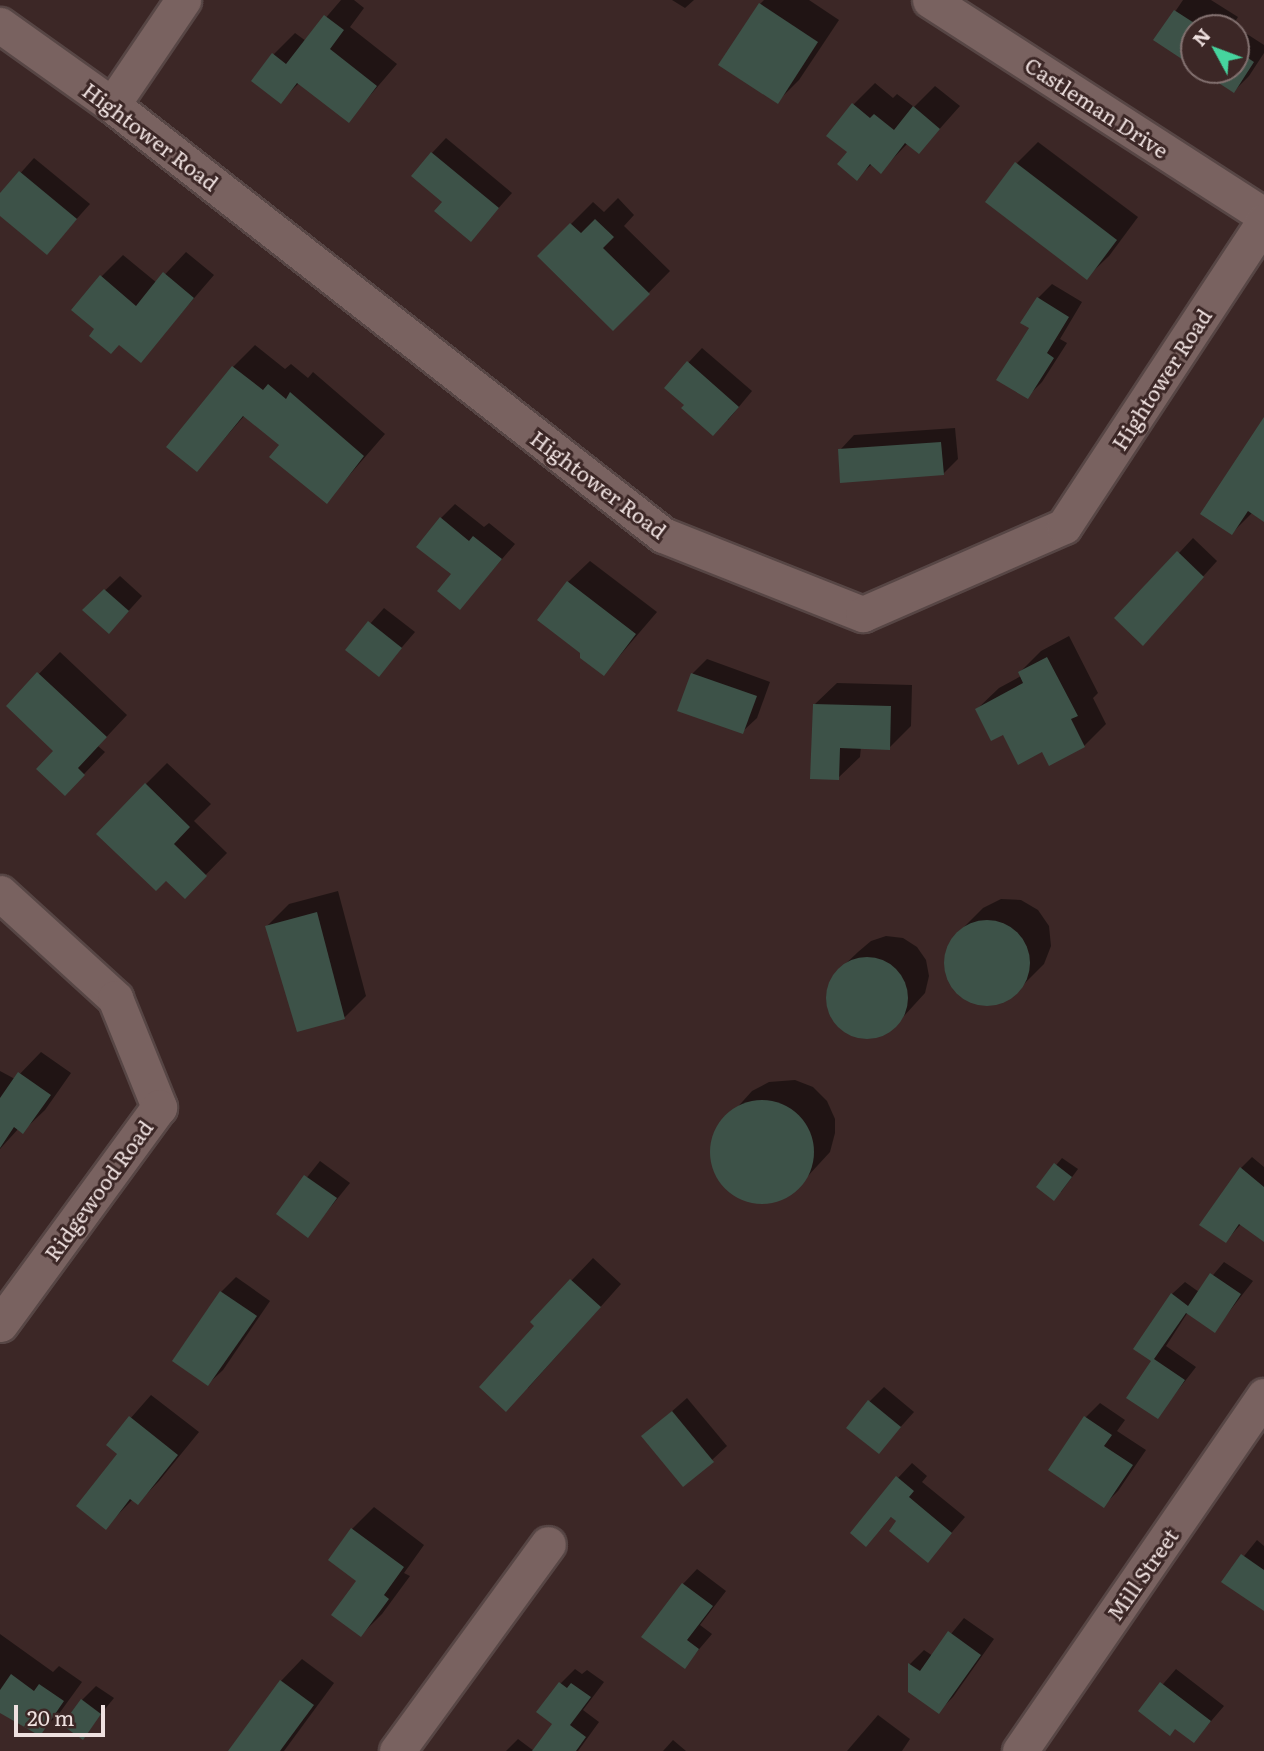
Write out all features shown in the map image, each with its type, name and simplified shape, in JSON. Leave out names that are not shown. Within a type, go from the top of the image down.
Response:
[{"type":"street","points":[[113,105],[183,0]]},
{"type":"street","name":"Castleman Drive","points":[[930,0],[1264,215]]},
{"type":"street","name":"Hightower Road","points":[[0,25],[113,105],[663,535],[863,614],[1064,526],[1264,221]]},
{"type":"street","name":"Ridgewood Road","points":[[0,893],[115,998],[159,1107],[0,1324]]},
{"type":"street","name":"Mill Street","points":[[1020,1751],[1264,1396]]},
{"type":"street","points":[[397,1751],[548,1544]]},
{"type":"building","points":[[759,3],[818,42],[778,104],[718,65]]},
{"type":"building","points":[[1174,10],[1180,14],[1180,58],[1153,40]]},
{"type":"building","points":[[324,15],[344,30],[330,49],[377,86],[349,123],[297,83],[281,104],[251,81],[272,53],[286,64]]},
{"type":"building","points":[[1220,84],[1240,84],[1234,93]]},
{"type":"building","points":[[852,103],[870,118],[874,114],[894,130],[913,106],[940,129],[919,154],[905,143],[881,174],[870,164],[857,181],[837,164],[847,152],[826,136]]},
{"type":"building","points":[[431,152],[499,208],[471,242],[434,211],[442,202],[411,176]]},
{"type":"building","points":[[1015,162],[1117,240],[1087,280],[985,202]]},
{"type":"building","points":[[19,171],[77,219],[47,255],[0,216],[0,193]]},
{"type":"building","points":[[595,219],[614,237],[603,248],[650,294],[613,331],[537,256],[570,223],[581,233]]},
{"type":"building","points":[[163,272],[194,298],[141,363],[119,345],[111,354],[89,336],[94,329],[71,310],[100,275],[136,306]]},
{"type":"building","points":[[1037,297],[1069,317],[1047,353],[1054,358],[1028,399],[996,380],[1029,328],[1020,323]]},
{"type":"building","points":[[687,361],[739,407],[713,436],[681,408],[684,405],[664,388]]},
{"type":"building","points":[[232,366],[263,390],[268,384],[286,399],[290,392],[364,456],[327,504],[269,457],[279,445],[243,416],[197,472],[166,447]]},
{"type":"building","points":[[1264,417],[1264,522],[1248,511],[1232,535],[1200,514]]},
{"type":"building","points":[[941,442],[944,475],[840,483],[838,449]]},
{"type":"building","points":[[440,517],[469,541],[473,536],[502,559],[460,610],[437,591],[451,574],[416,547]]},
{"type":"building","points":[[1177,551],[1204,577],[1143,646],[1114,618]]},
{"type":"building","points":[[567,581],[636,634],[604,676],[580,658],[580,653],[537,620]]},
{"type":"building","points":[[104,589],[129,611],[109,634],[82,610]]},
{"type":"building","points":[[368,621],[402,648],[379,677],[345,650]]},
{"type":"building","points":[[1047,657],[1078,716],[1071,719],[1085,747],[1049,766],[1042,752],[1018,765],[1003,735],[991,741],[975,709],[1023,683],[1018,672]]},
{"type":"building","points":[[37,672],[107,737],[78,768],[85,775],[65,796],[36,769],[53,751],[6,706]]},
{"type":"building","points":[[691,673],[757,696],[743,734],[677,711]]},
{"type":"building","points":[[813,704],[891,706],[890,750],[840,748],[839,780],[810,779]]},
{"type":"building","points":[[145,783],[190,827],[174,844],[207,876],[185,899],[166,881],[156,891],[96,834]]},
{"type":"building","points":[[317,912],[345,1019],[297,1032],[265,926]]},
{"type":"building","points":[[987,920],[1003,924],[1017,933],[1026,947],[1030,963],[1026,979],[1017,993],[1003,1002],[987,1006],[971,1002],[957,993],[948,979],[944,963],[948,947],[957,933],[971,924]]},
{"type":"building","points":[[867,957],[883,960],[896,969],[905,982],[908,998],[905,1014],[896,1027],[883,1036],[867,1039],[851,1036],[838,1027],[829,1014],[826,998],[829,982],[838,969],[851,960]]},
{"type":"building","points":[[18,1072],[51,1095],[23,1134],[14,1127],[0,1148],[0,1098]]},
{"type":"building","points":[[762,1100],[782,1104],[799,1115],[810,1132],[814,1152],[810,1172],[799,1189],[782,1200],[762,1204],[742,1200],[725,1189],[714,1172],[710,1152],[714,1132],[725,1115],[742,1104]]},
{"type":"building","points":[[1054,1163],[1072,1177],[1054,1201],[1036,1187]]},
{"type":"building","points":[[1240,1167],[1264,1187],[1264,1242],[1239,1224],[1226,1243],[1199,1225]]},
{"type":"building","points":[[304,1175],[337,1198],[308,1238],[276,1214]]},
{"type":"building","points":[[1210,1273],[1241,1294],[1215,1333],[1186,1313],[1154,1359],[1185,1380],[1158,1419],[1126,1398],[1151,1361],[1133,1349],[1171,1293],[1188,1306]]},
{"type":"building","points":[[570,1279],[601,1307],[506,1412],[479,1387],[534,1326],[530,1322]]},
{"type":"building","points":[[220,1291],[257,1316],[208,1386],[172,1361]]},
{"type":"building","points":[[868,1400],[901,1427],[879,1454],[846,1428]]},
{"type":"building","points":[[672,1411],[714,1462],[683,1487],[641,1436]]},
{"type":"building","points":[[129,1416],[178,1455],[138,1505],[130,1499],[106,1530],[76,1506],[117,1454],[106,1445]]},
{"type":"building","points":[[1084,1416],[1112,1435],[1104,1446],[1133,1465],[1104,1508],[1048,1470]]},
{"type":"building","points":[[896,1476],[914,1491],[909,1497],[952,1533],[928,1563],[889,1531],[896,1521],[891,1517],[866,1547],[850,1533]]},
{"type":"building","points":[[351,1528],[404,1567],[384,1595],[389,1599],[361,1637],[331,1615],[356,1581],[328,1560]]},
{"type":"building","points":[[1241,1554],[1264,1570],[1264,1611],[1221,1582]]},
{"type":"building","points":[[682,1583],[713,1606],[687,1640],[699,1649],[685,1669],[641,1637]]},
{"type":"building","points":[[948,1631],[981,1655],[939,1714],[908,1692],[908,1663],[920,1671]]},
{"type":"building","points":[[11,1674],[34,1691],[39,1684],[64,1701],[40,1736],[0,1713],[0,1690]]},
{"type":"building","points":[[280,1680],[314,1705],[280,1751],[228,1751]]},
{"type":"building","points":[[559,1682],[567,1688],[571,1683],[591,1697],[570,1725],[586,1737],[576,1751],[532,1751],[552,1724],[536,1712]]},
{"type":"building","points":[[1160,1682],[1211,1721],[1194,1743],[1175,1729],[1170,1736],[1138,1711]]},
{"type":"building","points":[[81,1699],[101,1714],[83,1740],[62,1725]]}]
